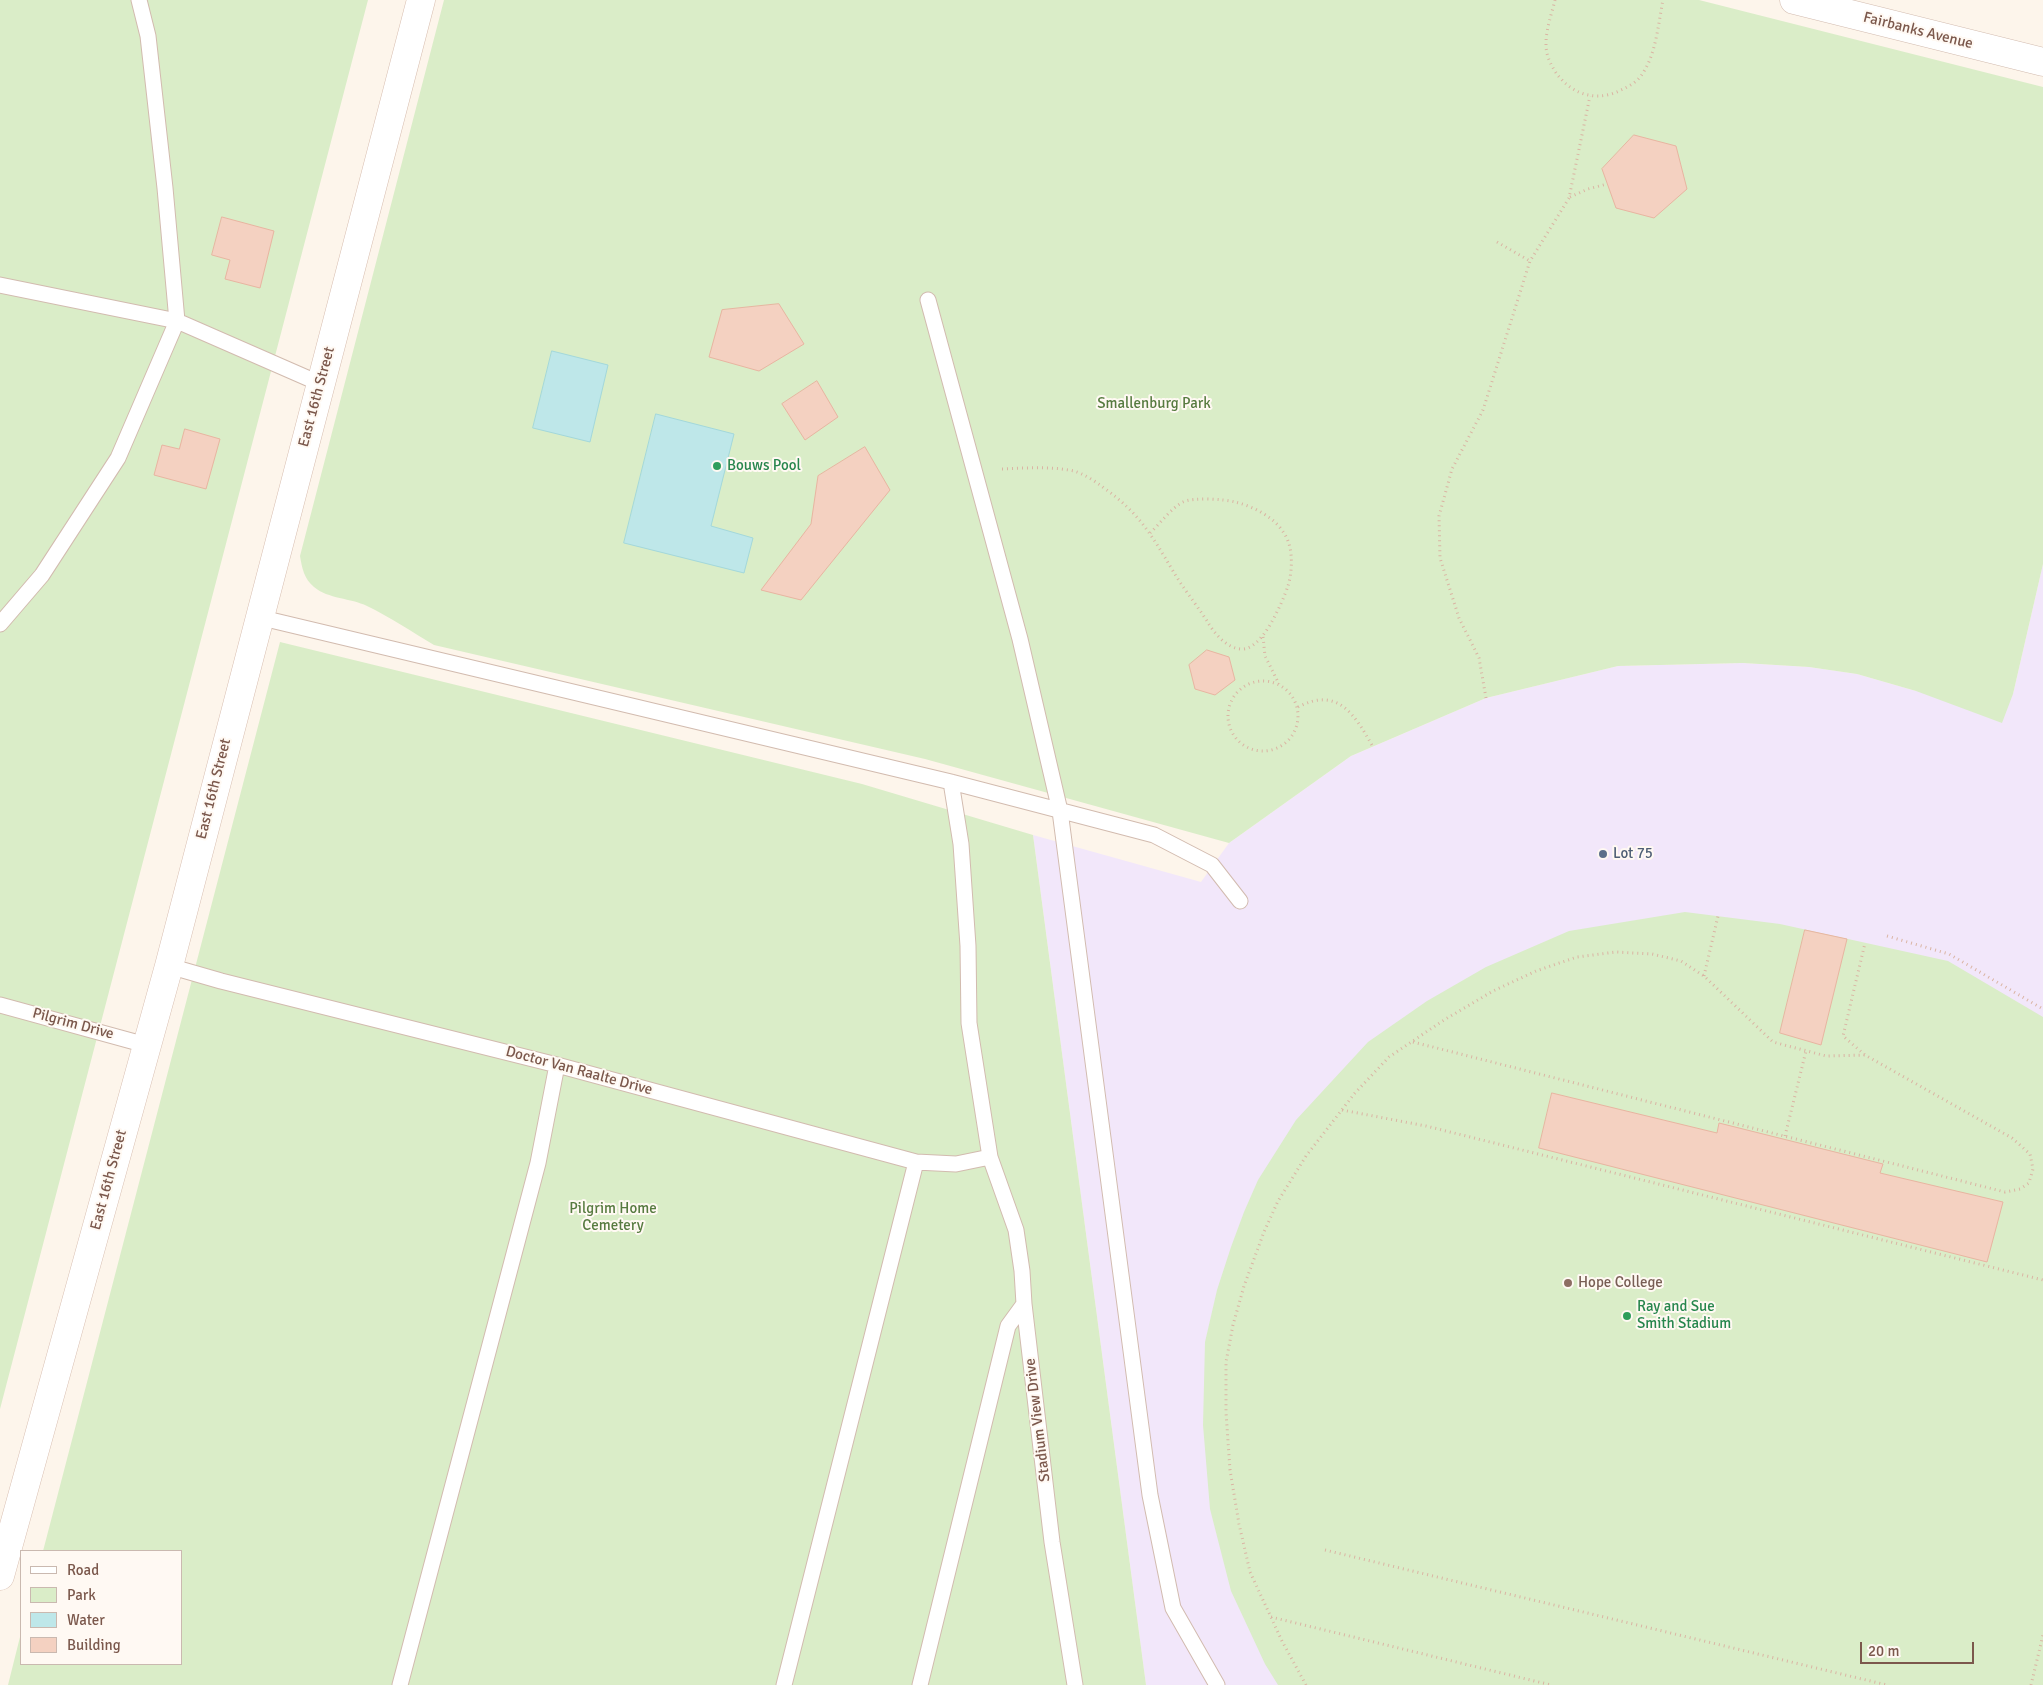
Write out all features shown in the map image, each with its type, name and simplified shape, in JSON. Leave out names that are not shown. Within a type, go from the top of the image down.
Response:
[{"type":"main road","name":"East 16th Street","points":[[0,1576],[168,966],[420,0]]},
{"type":"main road","name":"Fairbanks Avenue","points":[[1794,0],[2043,62]]},
{"type":"lane","points":[[0,624],[42,576],[118,458],[177,321],[165,188],[148,36],[140,0]]},
{"type":"lane","points":[[0,285],[177,321],[321,384]]},
{"type":"lane","points":[[928,300],[1020,639],[1060,811],[1150,1495],[1173,1608],[1217,1685]]},
{"type":"lane","points":[[258,617],[950,782],[1154,835],[1212,865],[1240,901]]},
{"type":"lane","name":"Stadium View Drive","points":[[950,782],[961,844],[968,946],[969,1023],[990,1157],[1016,1230],[1052,1542],[1075,1685]]},
{"type":"lane","name":"Doctor Van Raalte Drive","points":[[168,966],[557,1065],[916,1162],[956,1164],[990,1157]]},
{"type":"lane","name":"Pilgrim Drive","points":[[0,1005],[146,1045]]},
{"type":"lane","points":[[400,1685],[538,1163],[557,1065]]},
{"type":"lane","points":[[784,1685],[916,1162]]},
{"type":"lane","points":[[920,1685],[1008,1326],[1024,1304]]},
{"type":"path","points":[[1555,0],[1547,32],[1548,55],[1558,76],[1578,93],[1598,97],[1614,94],[1639,78],[1648,63],[1663,0]]},
{"type":"path","points":[[1486,698],[1479,658],[1459,618],[1440,558],[1439,516],[1452,469],[1482,410],[1530,262],[1569,198],[1590,96]]},
{"type":"path","points":[[1569,198],[1588,189],[1607,184]]},
{"type":"path","points":[[1497,242],[1530,262]]},
{"type":"path","points":[[974,469],[1053,468],[1076,472],[1095,481],[1120,499],[1138,517],[1212,630],[1229,646],[1242,650],[1254,645],[1263,636],[1273,620],[1288,585],[1292,564],[1288,542],[1281,529],[1266,515],[1249,505],[1228,500],[1183,501],[1150,533]]},
{"type":"path","points":[[1263,636],[1265,656],[1280,685]]},
{"type":"path","points":[[1260,681],[1273,682],[1280,685],[1292,696],[1298,707],[1297,729],[1291,738],[1273,751],[1261,752],[1240,744],[1229,724],[1228,712],[1232,700],[1248,684],[1260,681]]},
{"type":"path","points":[[1298,707],[1305,703],[1324,699],[1343,705],[1356,718],[1373,747]]},
{"type":"path","points":[[1704,976],[1718,916]]},
{"type":"path","points":[[1887,936],[1949,954],[2043,1009]]},
{"type":"path","points":[[1412,1042],[2005,1192],[2020,1189],[2029,1183],[2033,1168],[2030,1154],[2012,1138],[1865,1055],[1843,1036],[1865,943]]},
{"type":"path","points":[[1306,1685],[1296,1670],[1250,1572],[1239,1524],[1229,1461],[1226,1412],[1226,1362],[1233,1325],[1244,1286],[1278,1201],[1306,1156],[1341,1110],[1389,1057],[1493,991],[1536,971],[1577,957],[1616,952],[1652,954],[1681,960],[1704,976],[1773,1042],[1826,1056],[1865,1055]]},
{"type":"path","points":[[1785,1136],[1806,1051]]},
{"type":"path","points":[[1341,1110],[1426,1126],[2043,1280]]},
{"type":"path","points":[[1325,1550],[1887,1685]]},
{"type":"path","points":[[1271,1617],[1551,1685]]},
{"type":"path","points":[[2031,1685],[2043,1635]]},
{"type":"shaded area","name":"Ray and Sue Smith Stadium","points":[[2043,564],[2043,1685],[1146,1685],[1033,835],[1201,882],[1229,843],[1351,756],[1486,698],[1618,666],[1743,663],[1809,667],[1857,674],[1916,691],[2013,694]]},
{"type":"green space","points":[[0,0],[368,0],[0,1409]]},
{"type":"green space","name":"Smallenburg Park","points":[[444,0],[1699,0],[2043,87],[2043,564],[2013,694],[2002,723],[1916,691],[1857,674],[1809,667],[1743,663],[1618,666],[1486,698],[1351,756],[1229,843],[925,759],[434,645],[367,606],[320,591],[306,577],[300,556]]},
{"type":"green space","name":"Pilgrim Home Cemetery","points":[[280,642],[862,784],[1033,835],[1146,1685],[8,1685],[20,1637],[20,1665],[182,1665],[182,1550],[43,1550]]},
{"type":"green space","name":"Ray and Sue Smith Stadium","points":[[1685,912],[1780,924],[1948,961],[2043,1017],[2043,1685],[1278,1685],[1265,1664],[1231,1591],[1210,1509],[1203,1425],[1205,1342],[1217,1290],[1231,1247],[1258,1180],[1296,1120],[1368,1042],[1427,1001],[1486,967],[1569,931]]},
{"type":"water","points":[[552,351],[608,365],[590,442],[533,428]]},
{"type":"water","points":[[656,414],[734,434],[711,526],[753,538],[744,573],[624,543]]},
{"type":"building","points":[[1634,135],[1676,146],[1687,189],[1654,218],[1616,208],[1602,169]]},
{"type":"building","points":[[222,217],[274,231],[260,288],[225,279],[230,260],[212,255]]},
{"type":"building","points":[[779,304],[804,344],[759,371],[709,357],[722,310]]},
{"type":"building","points":[[817,381],[838,417],[805,440],[782,404]]},
{"type":"building","points":[[185,429],[220,439],[206,489],[154,475],[162,445],[179,449]]},
{"type":"building","points":[[865,447],[890,490],[801,600],[761,590],[811,524],[818,476]]},
{"type":"building","points":[[1207,650],[1229,657],[1235,680],[1215,695],[1195,689],[1189,665]]},
{"type":"building","points":[[1805,930],[1847,939],[1821,1045],[1780,1033]]},
{"type":"building","points":[[1552,1093],[1717,1133],[1719,1123],[1883,1164],[1880,1173],[2003,1202],[1987,1262],[1539,1148]]},
{"type":"place","name":"Bouws Pool","points":[[717,466]]},
{"type":"place","name":"Lot 75","points":[[1603,854]]},
{"type":"place","name":"Hope College","points":[[1568,1283]]},
{"type":"place","name":"Ray and Sue Smith Stadium","points":[[1627,1316]]}]
